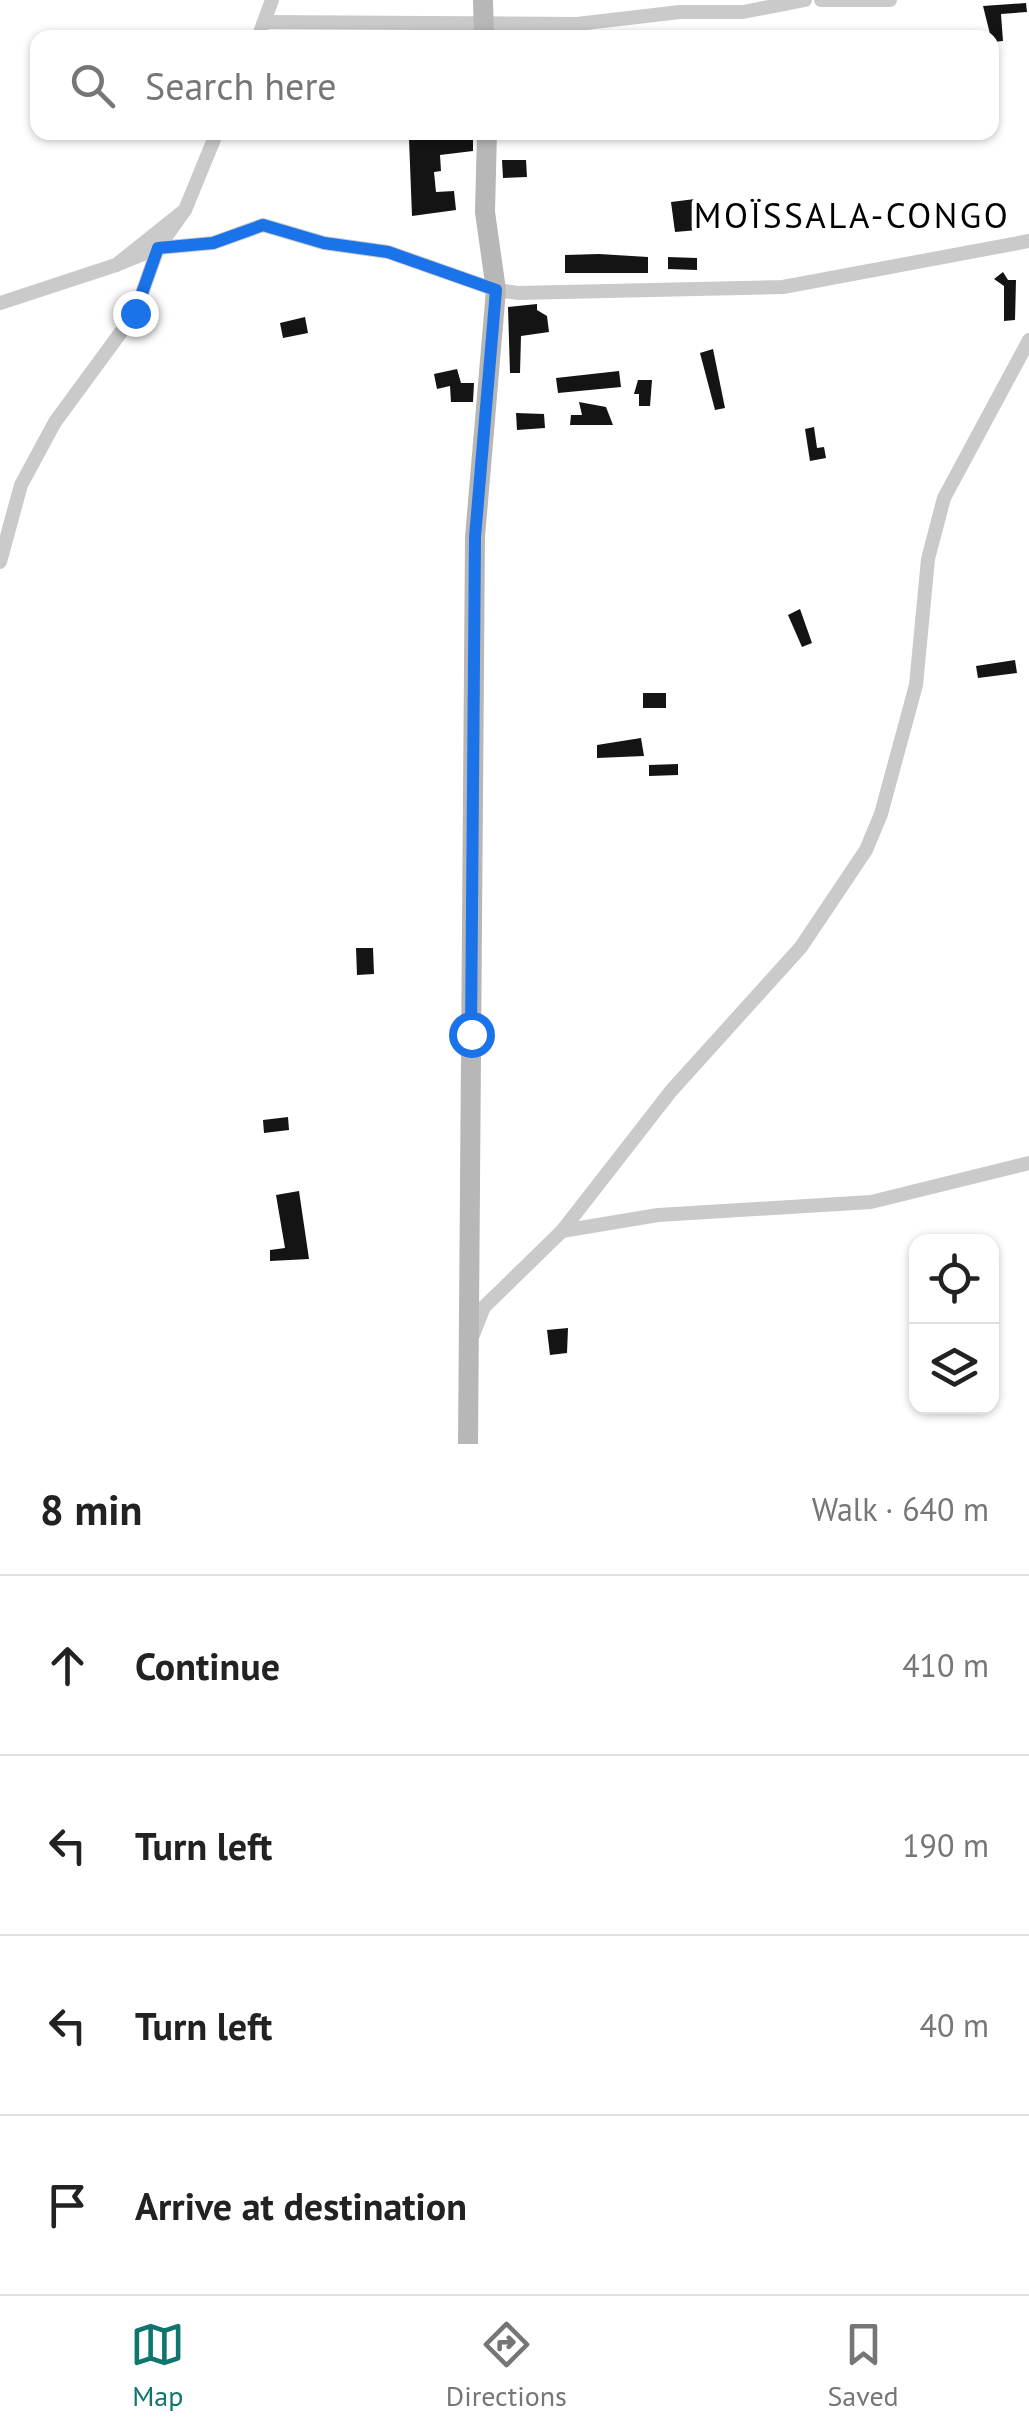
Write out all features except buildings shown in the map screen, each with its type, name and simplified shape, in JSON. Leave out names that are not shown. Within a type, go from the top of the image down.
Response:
[{"type":"street","points":[[261,30],[272,0]]},
{"type":"street","points":[[482,0],[484,30]]},
{"type":"street","points":[[510,30],[742,12],[805,0]]},
{"type":"street","points":[[820,0],[890,0]]},
{"type":"street","points":[[264,22],[440,30]]},
{"type":"street","points":[[0,562],[22,486],[55,422],[135,313],[158,248],[185,210],[214,140]]},
{"type":"street","points":[[468,1444],[475,537],[496,290],[485,212],[487,140]]},
{"type":"street","points":[[116,265],[185,210]]},
{"type":"street","points":[[0,303],[158,248],[213,243],[263,225],[324,243],[388,252],[496,290],[784,287],[1029,241]]},
{"type":"street","points":[[469,1346],[484,1306],[562,1231],[671,1092],[801,946],[866,850],[881,814],[916,685],[928,559],[939,514],[1029,340]]},
{"type":"street","points":[[562,1231],[658,1215],[758,1212],[871,1202],[1029,1163]]},
{"type":"district","name":"MOÏSSALA-CONGO","points":[[852,216]]},
{"type":"route","points":[[135,313],[158,248],[213,243],[263,225],[324,243],[388,252],[496,290],[475,537],[471,1034]]}]
